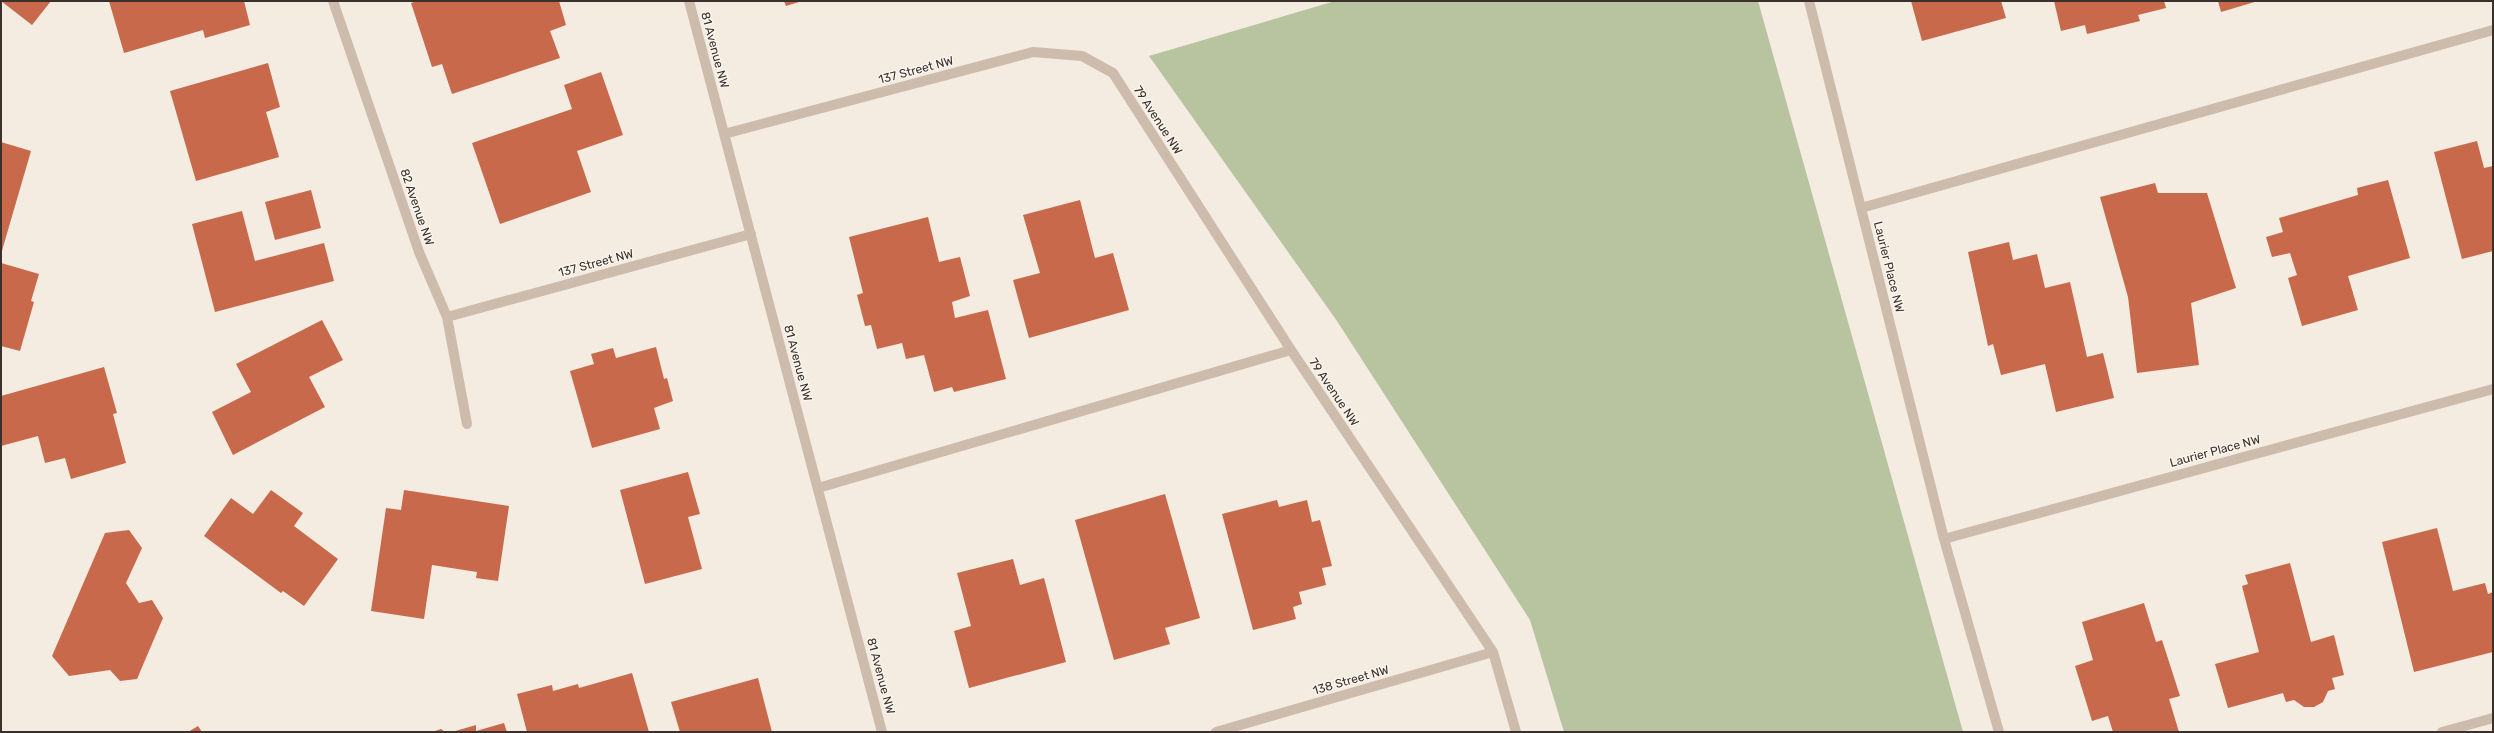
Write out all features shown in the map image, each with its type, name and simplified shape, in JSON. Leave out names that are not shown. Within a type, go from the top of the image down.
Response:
[{"type":"street","name":"82 Avenue NW","points":[[333,1],[419,252],[447,317],[467,424]]},
{"type":"street","name":"81 Avenue NW","points":[[689,1],[882,732]]},
{"type":"street","name":"Laurier Place NW","points":[[1809,1],[1944,539],[1999,732]]},
{"type":"street","points":[[1861,208],[2493,30]]},
{"type":"street","name":"137 Street NW","points":[[724,134],[1033,52],[1082,56],[1113,74]]},
{"type":"street","name":"79 Avenue NW","points":[[1113,74],[1291,350],[1493,652],[1516,732]]},
{"type":"street","name":"137 Street NW","points":[[447,317],[751,234]]},
{"type":"street","points":[[818,488],[1291,350]]},
{"type":"street","name":"Laurier Place NW","points":[[1944,539],[2493,389]]},
{"type":"street","name":"138 Street NW","points":[[1216,732],[1493,652]]},
{"type":"street","points":[[2442,732],[2493,718]]},
{"type":"green space","points":[[1335,1],[1758,1],[1963,732],[1564,732],[1530,620],[1337,321],[1149,56]]},
{"type":"building","points":[[1,1],[51,1],[32,25]]},
{"type":"building","points":[[109,1],[244,1],[250,25],[205,38],[203,30],[124,53]]},
{"type":"building","points":[[417,1],[559,1],[566,25],[550,31],[560,58],[452,94],[442,64],[432,67],[411,3]]},
{"type":"building","points":[[784,1],[802,1],[786,6]]},
{"type":"building","points":[[1911,1],[2001,1],[2006,18],[1922,41]]},
{"type":"building","points":[[2054,1],[2164,1],[2166,8],[2138,15],[2140,21],[2087,34],[2085,25],[2061,31]]},
{"type":"building","points":[[2218,1],[2258,1],[2221,12]]},
{"type":"building","points":[[268,63],[280,107],[266,112],[279,157],[196,181],[170,91]]},
{"type":"building","points":[[601,72],[623,135],[577,151],[591,192],[500,224],[472,143],[572,109],[564,85]]},
{"type":"building","points":[[2477,141],[2484,168],[2493,166],[2493,251],[2462,259],[2434,152]]},
{"type":"building","points":[[1,142],[31,151],[1,254]]},
{"type":"building","points":[[2388,180],[2410,258],[2348,276],[2358,310],[2302,326],[2288,278],[2297,275],[2290,253],[2272,257],[2266,237],[2283,232],[2279,218],[2358,195],[2357,188]]},
{"type":"building","points":[[2155,183],[2158,193],[2207,193],[2236,288],[2191,303],[2199,365],[2137,373],[2128,297],[2100,197]]},
{"type":"building","points":[[311,190],[321,228],[275,240],[265,202]]},
{"type":"building","points":[[1080,200],[1095,258],[1113,253],[1129,310],[1029,338],[1013,280],[1040,273],[1023,215]]},
{"type":"building","points":[[242,211],[255,261],[324,243],[334,281],[215,312],[192,224]]},
{"type":"building","points":[[928,217],[939,262],[960,257],[970,296],[952,302],[955,318],[988,310],[1006,379],[954,392],[952,387],[934,392],[924,355],[906,359],[902,343],[877,349],[871,325],[865,326],[857,295],[863,293],[849,237]]},
{"type":"building","points":[[2009,242],[2013,260],[2037,254],[2045,288],[2070,282],[2087,357],[2103,353],[2114,398],[2056,412],[2045,364],[2001,375],[1993,344],[1988,346],[1968,252]]},
{"type":"building","points":[[1,263],[39,274],[31,301],[34,302],[20,351],[1,346]]},
{"type":"building","points":[[322,320],[343,360],[309,377],[325,407],[233,455],[212,412],[251,392],[236,364]]},
{"type":"building","points":[[656,347],[664,379],[667,378],[673,401],[654,408],[660,429],[592,448],[570,371],[594,364],[591,354],[613,348],[616,358]]},
{"type":"building","points":[[104,367],[117,413],[113,414],[126,463],[71,479],[65,458],[45,463],[38,436],[1,446],[1,396]]},
{"type":"building","points":[[688,472],[700,514],[688,517],[702,569],[645,584],[620,490]]},
{"type":"building","points":[[271,490],[303,513],[294,526],[338,559],[304,606],[283,591],[281,593],[204,536],[231,498],[253,514]]},
{"type":"building","points":[[404,490],[509,506],[498,581],[476,578],[477,572],[432,565],[424,619],[371,611],[386,508],[401,510]]},
{"type":"building","points":[[1165,494],[1200,618],[1165,628],[1170,644],[1114,660],[1075,520]]},
{"type":"building","points":[[1277,500],[1279,507],[1307,500],[1312,522],[1320,520],[1332,566],[1322,568],[1326,585],[1299,592],[1302,604],[1293,607],[1296,619],[1253,630],[1222,514]]},
{"type":"building","points":[[2437,528],[2453,591],[2485,583],[2488,594],[2493,592],[2493,652],[2414,672],[2382,542]]},
{"type":"building","points":[[129,530],[142,548],[126,583],[139,603],[152,600],[163,618],[137,679],[120,681],[110,670],[69,676],[52,656],[105,533]]},
{"type":"building","points":[[1013,559],[1020,585],[1044,578],[1066,662],[969,688],[954,631],[971,626],[957,573]]},
{"type":"building","points":[[2290,563],[2311,642],[2334,635],[2344,675],[2332,678],[2335,689],[2328,691],[2323,702],[2314,707],[2304,707],[2294,700],[2286,702],[2283,693],[2228,708],[2215,664],[2259,652],[2242,586],[2248,584],[2245,575]]},
{"type":"building","points":[[2144,603],[2156,642],[2162,640],[2180,696],[2169,699],[2179,732],[2113,732],[2108,716],[2092,721],[2075,666],[2093,660],[2082,622]]},
{"type":"building","points":[[632,673],[649,732],[527,732],[517,694],[552,685],[553,691],[578,684],[579,688]]},
{"type":"building","points":[[758,678],[772,732],[680,732],[671,702]]},
{"type":"building","points":[[504,723],[507,732],[452,732],[476,725],[476,731]]},
{"type":"building","points":[[198,726],[202,732],[188,732]]},
{"type":"building","points":[[441,729],[445,732],[432,732]]}]
